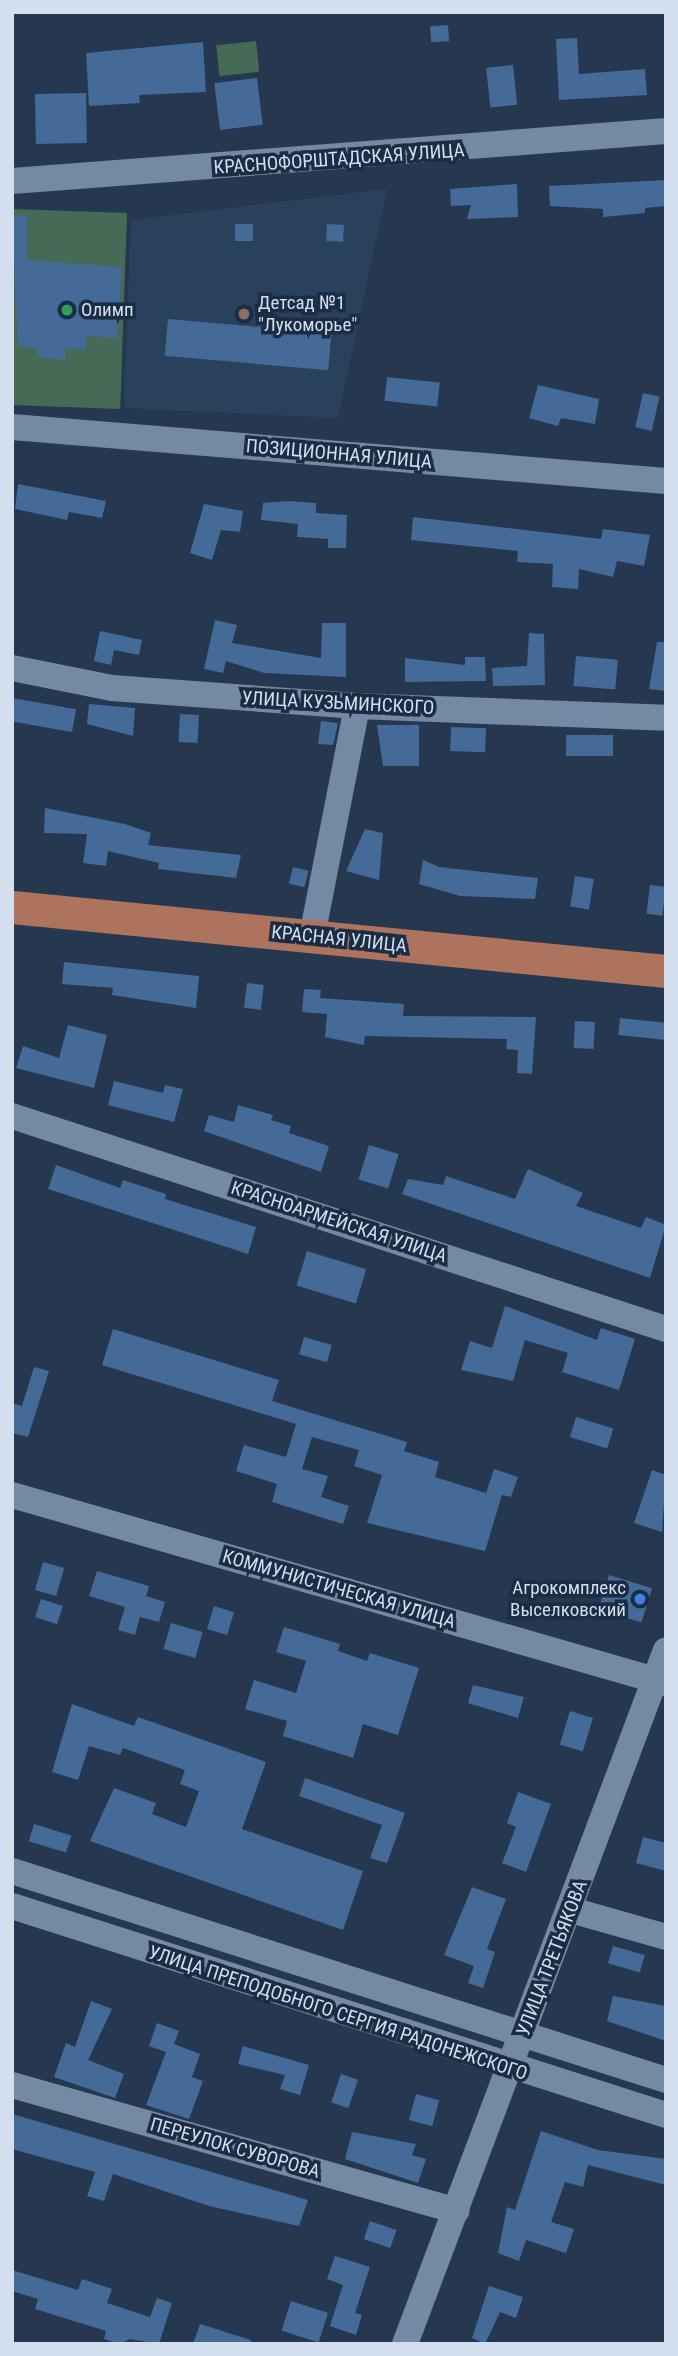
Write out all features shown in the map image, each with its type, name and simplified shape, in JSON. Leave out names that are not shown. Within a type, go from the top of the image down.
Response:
[{"type":"main road","name":"КРАСНАЯ УЛИЦА","points":[[12,907],[666,971]]},
{"type":"street","name":"КРАСНОФОРШТАДСКАЯ УЛИЦА","points":[[12,181],[666,131]]},
{"type":"street","name":"ПОЗИЦИОННАЯ УЛИЦА","points":[[12,427],[666,481]]},
{"type":"street","name":"УЛИЦА КУЗЬМИНСКОГО","points":[[12,668],[112,688],[356,706],[666,718]]},
{"type":"street","points":[[312,936],[356,706]]},
{"type":"street","name":"КРАСНОАРМЕЙСКАЯ УЛИЦА","points":[[12,1116],[666,1329]]},
{"type":"street","name":"КОММУНИСТИЧЕСКАЯ УЛИЦА","points":[[12,1495],[660,1681]]},
{"type":"street","name":"УЛИЦА ТРЕТЬЯКОВА","points":[[405,2344],[660,1681],[666,1650]]},
{"type":"street","name":"УЛИЦА ПРЕПОДОБНОГО СЕРГИЯ РАДОНЕЖСКОГО","points":[[12,1871],[522,2038],[666,2080]]},
{"type":"street","name":"УЛИЦА ПРЕПОДОБНОГО СЕРГИЯ РАДОНЕЖСКОГО","points":[[12,1906],[511,2070],[666,2115]]},
{"type":"street","points":[[571,1910],[666,1937]]},
{"type":"street","name":"ПЕРЕУЛОК СУВОРОВА","points":[[12,2085],[457,2211]]},
{"type":"shaded area","name":"Детсад №1 \"Лукоморье\"","points":[[387,189],[338,418],[124,408],[131,220]]},
{"type":"green space","points":[[256,41],[259,72],[219,76],[216,45]]},
{"type":"green space","name":"Олимп","points":[[12,209],[127,213],[120,409],[12,405]]},
{"type":"building","points":[[448,25],[449,41],[431,42],[430,26]]},
{"type":"building","points":[[577,38],[579,74],[645,69],[647,95],[559,100],[556,39]]},
{"type":"building","points":[[203,42],[206,92],[139,95],[140,103],[89,106],[86,53]]},
{"type":"building","points":[[513,65],[517,105],[490,108],[486,68]]},
{"type":"building","points":[[257,78],[263,125],[220,130],[214,83]]},
{"type":"building","points":[[86,93],[87,143],[36,144],[35,94]]},
{"type":"building","points":[[666,180],[666,206],[645,208],[645,213],[603,217],[603,209],[550,206],[549,186]]},
{"type":"building","points":[[517,184],[518,217],[467,219],[471,205],[451,206],[450,189]]},
{"type":"building","points":[[12,216],[27,216],[27,260],[122,267],[117,338],[86,336],[85,350],[66,348],[65,360],[37,357],[37,348],[18,346]]},
{"type":"building","points":[[235,224],[253,224],[253,241],[235,241]]},
{"type":"building","points":[[327,224],[344,225],[343,242],[326,241]]},
{"type":"building","points":[[168,319],[331,333],[328,370],[165,356]]},
{"type":"building","points":[[387,377],[440,383],[437,406],[384,401]]},
{"type":"building","points":[[538,385],[599,399],[595,424],[561,418],[558,426],[529,418]]},
{"type":"building","points":[[643,393],[660,397],[652,431],[635,427]]},
{"type":"building","points":[[18,484],[106,501],[102,518],[69,512],[67,520],[15,509]]},
{"type":"building","points":[[263,503],[316,503],[316,513],[347,515],[346,548],[328,548],[328,539],[297,537],[298,524],[261,520]]},
{"type":"building","points":[[204,504],[243,511],[240,532],[221,530],[212,560],[190,553]]},
{"type":"building","points":[[413,517],[601,539],[603,529],[650,535],[644,566],[617,561],[613,577],[579,569],[578,589],[552,587],[553,564],[517,562],[518,551],[411,540]]},
{"type":"building","points":[[215,620],[237,625],[232,643],[321,658],[322,623],[346,623],[346,677],[264,673],[226,661],[223,673],[204,669]]},
{"type":"building","points":[[100,631],[142,640],[139,655],[114,650],[111,665],[94,661]]},
{"type":"building","points":[[529,633],[544,634],[545,685],[493,686],[492,668],[527,666]]},
{"type":"building","points":[[657,642],[666,642],[666,691],[649,689]]},
{"type":"building","points":[[576,656],[618,660],[615,690],[573,686]]},
{"type":"building","points":[[465,657],[485,657],[486,681],[405,682],[405,658],[465,665]]},
{"type":"building","points":[[12,698],[76,709],[72,732],[12,721]]},
{"type":"building","points":[[89,704],[135,708],[133,736],[87,724]]},
{"type":"building","points":[[180,714],[199,715],[198,743],[179,742]]},
{"type":"building","points":[[321,721],[338,723],[333,745],[318,744]]},
{"type":"building","points":[[377,725],[419,725],[419,766],[383,766]]},
{"type":"building","points":[[451,727],[486,728],[485,752],[450,751]]},
{"type":"building","points":[[566,735],[613,735],[613,756],[566,756]]},
{"type":"building","points":[[45,808],[125,824],[151,833],[148,845],[241,855],[236,878],[158,869],[159,863],[108,851],[106,866],[83,863],[87,834],[44,833]]},
{"type":"building","points":[[365,829],[383,833],[379,880],[346,871]]},
{"type":"building","points":[[423,860],[439,867],[538,878],[535,899],[460,896],[419,884]]},
{"type":"building","points":[[293,867],[309,871],[304,887],[289,883]]},
{"type":"building","points":[[575,876],[594,879],[589,910],[570,907]]},
{"type":"building","points":[[650,885],[666,887],[662,916],[646,914]]},
{"type":"building","points":[[64,962],[199,976],[196,1008],[112,995],[113,988],[62,984]]},
{"type":"building","points":[[247,983],[264,985],[261,1010],[244,1008]]},
{"type":"building","points":[[304,989],[321,990],[320,998],[404,1004],[403,1016],[536,1017],[532,1074],[517,1073],[518,1050],[506,1049],[507,1039],[365,1036],[364,1045],[325,1037],[327,1014],[302,1012]]},
{"type":"building","points":[[620,1018],[666,1023],[664,1040],[618,1035]]},
{"type":"building","points":[[575,1021],[595,1022],[594,1049],[574,1048]]},
{"type":"building","points":[[68,1025],[107,1035],[94,1088],[16,1068],[23,1046],[59,1058]]},
{"type":"building","points":[[114,1081],[163,1093],[165,1085],[183,1089],[174,1122],[108,1105]]},
{"type":"building","points":[[238,1105],[273,1115],[271,1120],[291,1126],[289,1133],[329,1146],[321,1172],[204,1131],[209,1115],[234,1122]]},
{"type":"building","points":[[369,1145],[399,1154],[388,1188],[358,1179]]},
{"type":"building","points":[[56,1165],[120,1188],[123,1180],[166,1194],[165,1199],[256,1227],[248,1254],[48,1189]]},
{"type":"building","points":[[528,1169],[583,1193],[576,1206],[641,1228],[646,1217],[666,1225],[650,1278],[402,1194],[408,1179],[443,1185],[446,1176],[515,1199]]},
{"type":"building","points":[[307,1251],[366,1269],[356,1304],[296,1285]]},
{"type":"building","points":[[505,1306],[597,1340],[601,1328],[635,1339],[619,1390],[562,1372],[568,1353],[525,1340],[513,1381],[461,1370],[470,1341],[492,1348]]},
{"type":"building","points":[[113,1329],[279,1380],[272,1401],[407,1442],[404,1451],[439,1462],[435,1477],[486,1493],[494,1469],[518,1477],[511,1497],[502,1495],[485,1551],[367,1523],[382,1475],[354,1466],[359,1450],[312,1437],[302,1469],[328,1476],[321,1497],[349,1506],[343,1524],[272,1502],[277,1484],[236,1471],[244,1445],[286,1457],[296,1424],[102,1365]]},
{"type":"building","points":[[304,1337],[332,1345],[327,1362],[299,1354]]},
{"type":"building","points":[[34,1367],[49,1371],[28,1437],[12,1433],[12,1403],[22,1406]]},
{"type":"building","points":[[576,1417],[613,1428],[607,1448],[570,1437]]},
{"type":"building","points":[[652,1470],[666,1475],[662,1532],[634,1523]]},
{"type":"building","points":[[43,1562],[64,1568],[56,1596],[35,1590]]},
{"type":"building","points":[[97,1571],[149,1586],[146,1596],[165,1602],[159,1622],[140,1617],[135,1635],[118,1630],[125,1607],[89,1596]]},
{"type":"building","points":[[609,1575],[652,1588],[642,1623],[598,1609]]},
{"type":"building","points":[[41,1599],[63,1606],[57,1624],[35,1617]]},
{"type":"building","points":[[214,1606],[234,1612],[227,1635],[207,1629]]},
{"type":"building","points":[[171,1623],[203,1632],[195,1658],[164,1649]]},
{"type":"building","points":[[284,1627],[340,1644],[338,1651],[367,1661],[370,1653],[419,1668],[398,1735],[363,1724],[353,1758],[283,1736],[287,1721],[245,1709],[254,1680],[296,1693],[306,1661],[276,1652]]},
{"type":"building","points":[[473,1685],[524,1697],[518,1718],[468,1703]]},
{"type":"building","points":[[72,1704],[134,1726],[138,1717],[266,1762],[242,1829],[363,1871],[343,1930],[90,1841],[114,1788],[156,1803],[152,1814],[186,1827],[199,1791],[180,1784],[185,1770],[123,1748],[120,1755],[89,1746],[78,1780],[52,1772]]},
{"type":"building","points":[[570,1711],[593,1718],[583,1751],[560,1744]]},
{"type":"building","points":[[305,1778],[405,1813],[387,1863],[370,1858],[382,1825],[299,1796]]},
{"type":"building","points":[[518,1792],[551,1804],[526,1872],[502,1863],[516,1827],[507,1823]]},
{"type":"building","points":[[34,1824],[71,1835],[66,1853],[29,1841]]},
{"type":"building","points":[[643,1837],[666,1843],[666,1871],[636,1863]]},
{"type":"building","points":[[472,1887],[506,1899],[487,1949],[495,1952],[483,1988],[468,1983],[474,1966],[444,1955]]},
{"type":"building","points":[[613,1946],[645,1955],[640,1972],[608,1963]]},
{"type":"building","points":[[613,1996],[666,2006],[666,2041],[607,2021]]},
{"type":"building","points":[[91,2001],[112,2009],[88,2060],[124,2074],[115,2098],[54,2077],[66,2043],[75,2047]]},
{"type":"building","points":[[157,2023],[179,2031],[174,2044],[200,2054],[192,2077],[203,2081],[189,2119],[146,2105],[166,2052],[149,2046]]},
{"type":"building","points":[[243,2046],[309,2065],[300,2095],[280,2089],[285,2075],[238,2064]]},
{"type":"building","points":[[341,2074],[358,2080],[348,2108],[331,2102]]},
{"type":"building","points":[[416,2094],[439,2100],[432,2126],[409,2120]]},
{"type":"building","points":[[12,2114],[308,2200],[299,2226],[209,2206],[113,2174],[104,2201],[87,2196],[95,2172],[12,2149]]},
{"type":"building","points":[[541,2131],[598,2150],[666,2159],[666,2185],[588,2165],[583,2187],[565,2182],[551,2222],[574,2229],[566,2253],[526,2240],[519,2261],[498,2253],[507,2207],[515,2210]]},
{"type":"building","points":[[352,2132],[416,2144],[412,2155],[426,2159],[418,2183],[345,2159]]},
{"type":"building","points":[[370,2221],[396,2230],[390,2248],[364,2239]]},
{"type":"building","points":[[335,2256],[370,2267],[355,2313],[362,2315],[356,2335],[330,2326],[343,2285],[327,2279]]},
{"type":"building","points":[[12,2270],[78,2290],[82,2279],[112,2289],[107,2303],[150,2317],[157,2298],[172,2303],[159,2344],[130,2339],[119,2344],[104,2339],[106,2331],[35,2309],[38,2299],[12,2291]]},
{"type":"building","points":[[489,2286],[523,2297],[516,2318],[500,2312],[485,2344],[472,2338]]},
{"type":"building","points":[[291,2301],[328,2313],[319,2343],[281,2330]]},
{"type":"building","points":[[200,2324],[251,2340],[250,2344],[193,2344]]},
{"type":"place","name":"Олимп","points":[[67,310]]},
{"type":"place","name":"Детсад №1 \"Лукоморье\"","points":[[244,314]]},
{"type":"place","name":"Агрокомплекс Выселковский","points":[[640,1599]]}]
